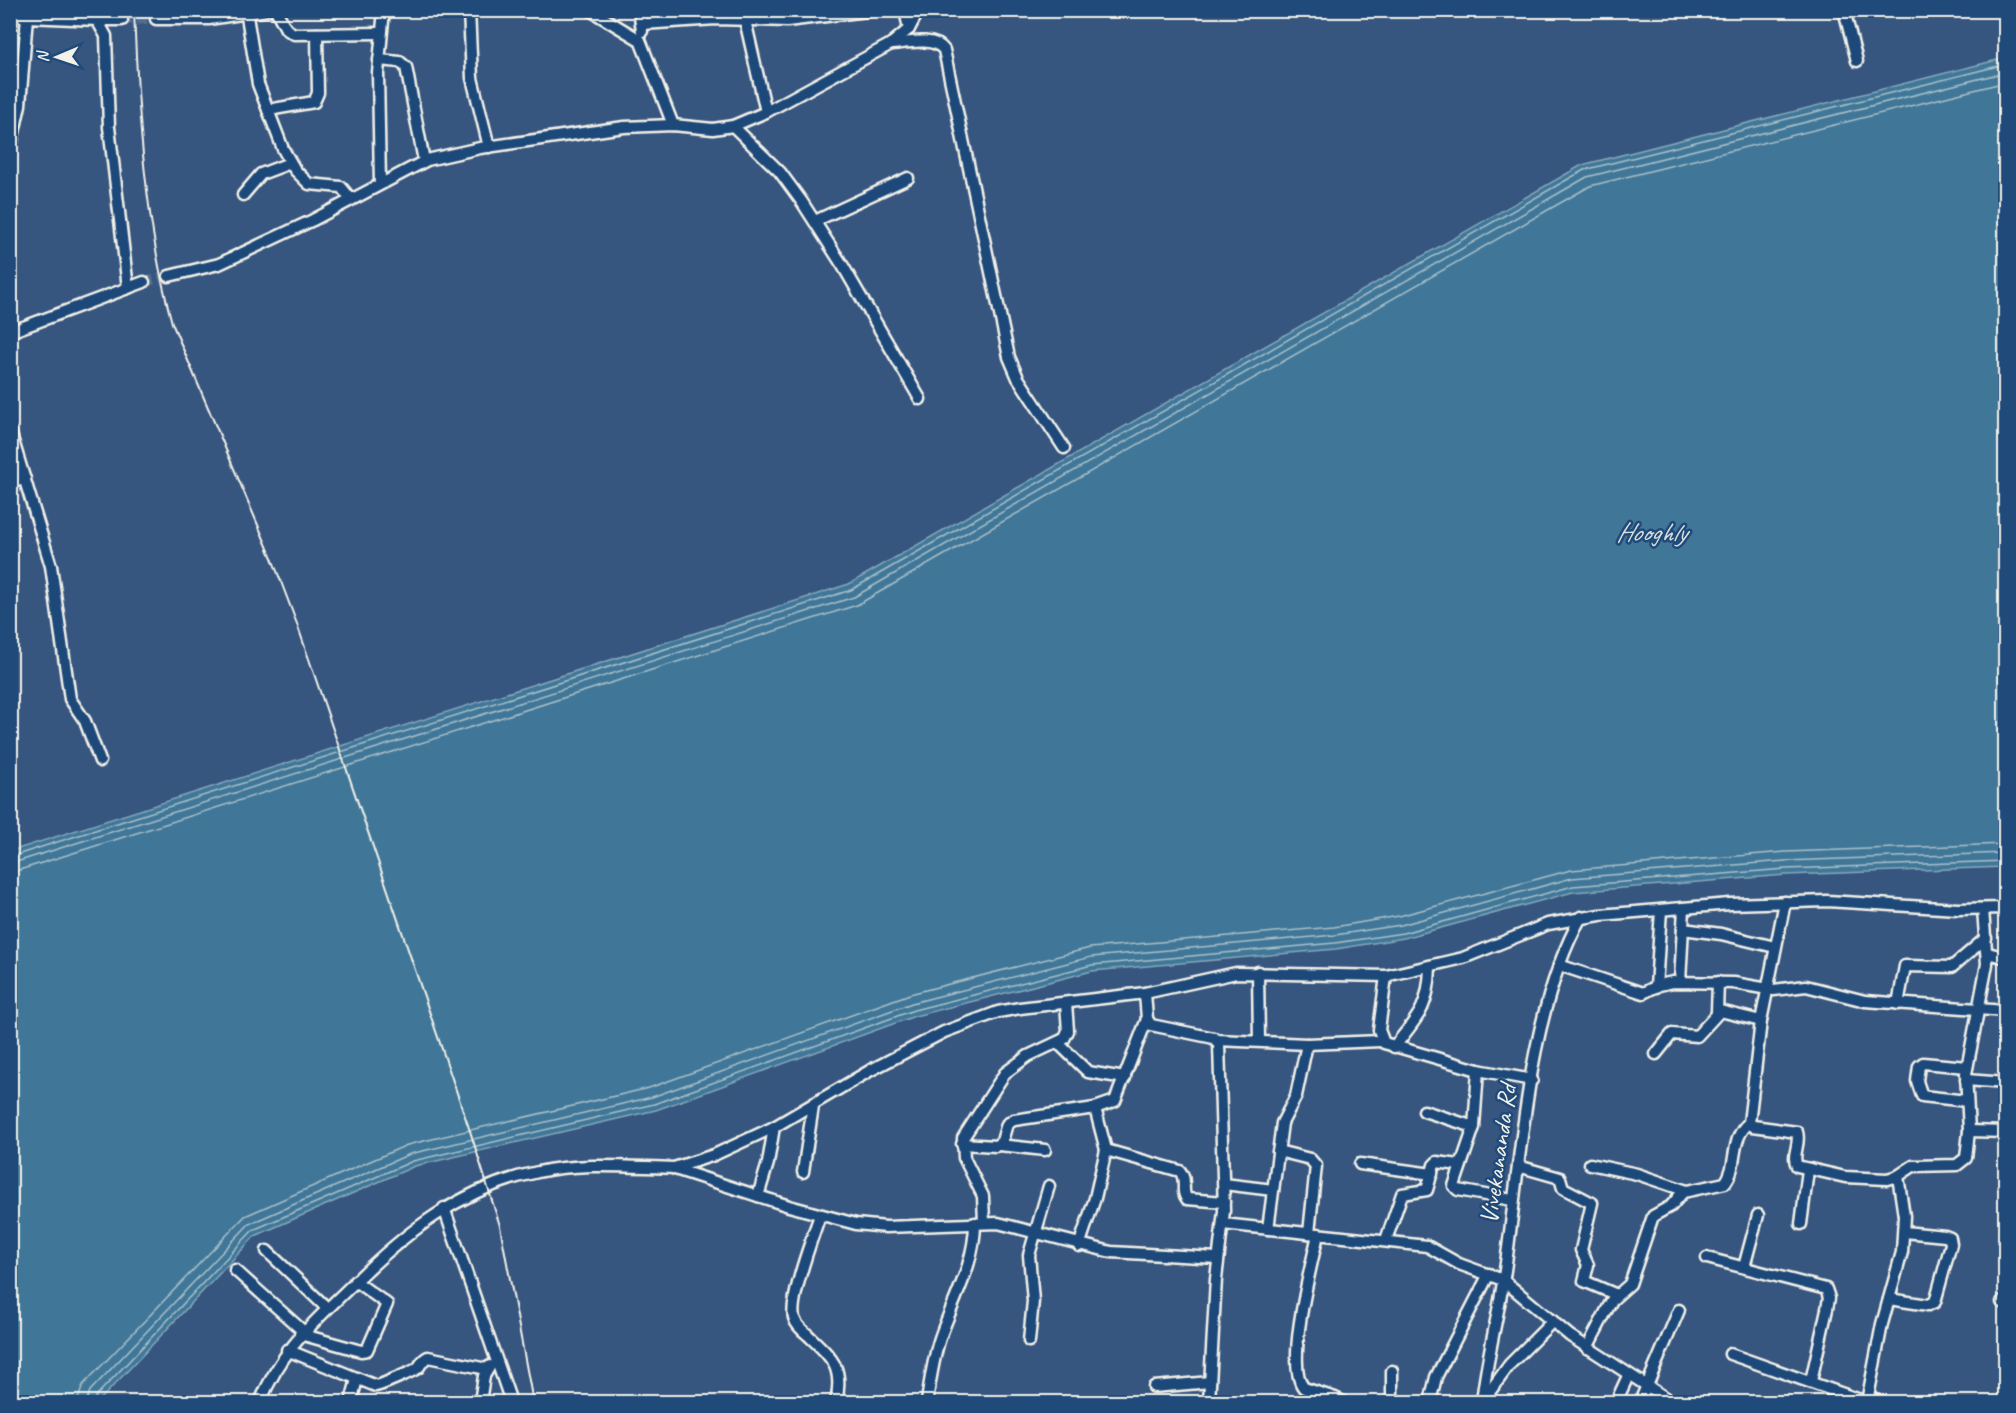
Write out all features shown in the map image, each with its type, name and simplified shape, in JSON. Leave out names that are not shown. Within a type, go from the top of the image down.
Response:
[{"type":"street","points":[[156,19],[209,19],[267,10]]},
{"type":"street","points":[[276,10],[291,32],[381,33]]},
{"type":"street","points":[[380,184],[377,122],[379,60],[384,10]]},
{"type":"street","points":[[469,10],[472,78],[489,147]]},
{"type":"street","points":[[590,10],[640,40]]},
{"type":"street","points":[[639,10],[643,24],[640,40],[673,125]]},
{"type":"street","points":[[643,24],[697,19],[787,21],[808,14],[875,10]]},
{"type":"street","points":[[905,10],[909,29]]},
{"type":"street","points":[[169,276],[219,264],[424,161],[489,147],[624,127],[673,125],[713,129],[733,126],[765,112],[891,44],[909,29],[919,10]]},
{"type":"street","points":[[1844,10],[1857,61]]},
{"type":"street","points":[[246,13],[254,72],[290,163],[309,183],[341,187],[351,199]]},
{"type":"street","points":[[10,14],[97,21],[122,20]]},
{"type":"street","points":[[10,151],[24,77],[28,14]]},
{"type":"street","points":[[746,20],[765,112]]},
{"type":"street","points":[[97,21],[106,36],[113,179],[128,288]]},
{"type":"street","points":[[268,110],[314,102],[318,93],[317,34]]},
{"type":"street","points":[[891,44],[928,42],[941,45],[944,50],[1009,357],[1018,378],[1064,448]]},
{"type":"street","points":[[379,60],[399,62],[406,67],[424,161]]},
{"type":"street","points":[[733,126],[780,172],[815,221],[920,399]]},
{"type":"street","points":[[243,195],[261,174],[290,163]]},
{"type":"street","points":[[815,221],[908,178]]},
{"type":"street","points":[[10,332],[144,282]]},
{"type":"street","points":[[11,433],[14,455],[26,479],[51,566],[70,699],[88,729],[100,761]]},
{"type":"street","points":[[10,482],[26,479]]},
{"type":"street","points":[[260,1402],[287,1350],[302,1332],[412,1229],[444,1208],[501,1182],[537,1172],[560,1168],[674,1168],[714,1155],[813,1106],[879,1065],[953,1029],[999,1012],[1145,993],[1221,974],[1258,972],[1386,976],[1463,958],[1548,924],[1581,917],[1684,908],[1827,900],[2006,909]]},
{"type":"street","points":[[1587,1348],[1617,1295],[1630,1284],[1653,1216],[1671,1206],[1681,1193],[1725,1183],[1730,1175],[1738,1135],[1749,1123],[1766,988],[1785,902]]},
{"type":"street","points":[[1680,982],[1684,908]]},
{"type":"street","points":[[1749,1123],[1797,1132],[1799,1137],[1794,1161],[1797,1167],[1808,1170],[1866,1179],[1898,1176],[1913,1166],[1962,1162],[1968,1151],[1967,1066],[1980,1008],[1988,953],[1983,909]]},
{"type":"street","points":[[1656,987],[1661,910]]},
{"type":"street","name":"Vivekananda Rd","points":[[1482,1402],[1489,1345],[1503,1280],[1512,1200],[1536,1054],[1559,965],[1581,917]]},
{"type":"street","points":[[1683,929],[1721,934],[1775,947]]},
{"type":"street","points":[[1898,1004],[1905,966],[1952,966],[1986,939]]},
{"type":"street","points":[[1988,953],[2006,958]]},
{"type":"street","points":[[1559,965],[1647,993],[1665,983],[1680,982],[1718,982],[1780,990],[1806,986],[1848,998],[1898,1004],[2006,1011]]},
{"type":"street","points":[[1394,1047],[1422,1010],[1429,993],[1430,967]]},
{"type":"street","points":[[1258,972],[1259,1041]]},
{"type":"street","points":[[1381,1041],[1380,1011],[1386,976]]},
{"type":"street","points":[[1656,1053],[1672,1034],[1697,1035],[1717,1012],[1718,982]]},
{"type":"street","points":[[999,1145],[1007,1124],[1014,1120],[1095,1108],[1115,1101],[1147,1019],[1145,993]]},
{"type":"street","points":[[927,1402],[932,1366],[969,1264],[979,1223],[982,1196],[964,1158],[962,1144],[1005,1073],[1028,1056],[1058,1043],[1068,1031],[1066,1003]]},
{"type":"street","points":[[1717,1012],[1761,1021]]},
{"type":"street","points":[[1147,1019],[1158,1027],[1217,1040],[1307,1044],[1381,1041],[1394,1047],[1478,1070],[1532,1080]]},
{"type":"street","points":[[1209,1402],[1217,1258],[1224,1202],[1217,1040]]},
{"type":"street","points":[[1058,1043],[1089,1072],[1125,1078]]},
{"type":"street","points":[[1268,1229],[1283,1118],[1296,1096],[1307,1044]]},
{"type":"street","points":[[1967,1066],[1923,1063],[1919,1066],[1917,1081],[1922,1096],[1967,1101]]},
{"type":"street","points":[[1478,1070],[1474,1127],[1454,1179],[1455,1188],[1512,1200]]},
{"type":"street","points":[[1966,1080],[2006,1083]]},
{"type":"street","points":[[802,1172],[813,1106]]},
{"type":"street","points":[[1079,1246],[1097,1190],[1106,1150],[1095,1108]]},
{"type":"street","points":[[1424,1111],[1474,1127]]},
{"type":"street","points":[[758,1196],[770,1155],[774,1127]]},
{"type":"street","points":[[1969,1131],[2006,1132]]},
{"type":"street","points":[[962,1144],[1045,1150]]},
{"type":"street","points":[[1106,1150],[1180,1171],[1184,1175],[1187,1199],[1224,1202]]},
{"type":"street","points":[[1278,1151],[1310,1159],[1316,1166],[1313,1234],[1296,1356],[1300,1384],[1308,1391],[1325,1399],[1342,1402]]},
{"type":"street","points":[[1386,1240],[1399,1197],[1405,1192],[1426,1191],[1437,1162],[1459,1166]]},
{"type":"street","points":[[1360,1164],[1432,1174]]},
{"type":"street","points":[[1590,1164],[1637,1174],[1687,1191]]},
{"type":"street","points":[[1518,1166],[1560,1178],[1564,1189],[1592,1203],[1581,1250],[1588,1265],[1584,1281],[1617,1295]]},
{"type":"street","points":[[674,1168],[820,1215],[875,1227],[979,1223],[1010,1225],[1034,1234],[1111,1252],[1217,1258]]},
{"type":"street","points":[[1801,1224],[1808,1170]]},
{"type":"street","points":[[1867,1401],[1905,1232],[1898,1176]]},
{"type":"street","points":[[1224,1184],[1273,1190]]},
{"type":"street","points":[[1029,1341],[1033,1301],[1029,1255],[1048,1186]]},
{"type":"street","points":[[444,1208],[511,1402]]},
{"type":"street","points":[[820,1215],[795,1296],[793,1315],[803,1331],[832,1359],[838,1375],[836,1402]]},
{"type":"street","points":[[1744,1267],[1758,1215]]},
{"type":"street","points":[[1223,1224],[1426,1246],[1459,1264],[1503,1280],[1587,1348],[1672,1402]]},
{"type":"street","points":[[1889,1299],[1928,1305],[1935,1302],[1951,1244],[1948,1237],[1905,1232]]},
{"type":"street","points":[[267,1251],[327,1308]]},
{"type":"street","points":[[1707,1258],[1822,1286],[1829,1292],[1811,1381]]},
{"type":"street","points":[[235,1270],[302,1332],[361,1351],[367,1350],[387,1304],[355,1281]]},
{"type":"street","points":[[1430,1402],[1436,1377],[1489,1274]]},
{"type":"street","points":[[1640,1402],[1648,1388],[1679,1310]]},
{"type":"street","points":[[1482,1402],[1510,1364],[1552,1321]]},
{"type":"street","points":[[287,1350],[357,1379],[382,1386],[396,1376],[411,1373],[428,1357],[487,1369]]},
{"type":"street","points":[[1730,1354],[1867,1401],[1882,1402]]},
{"type":"street","points":[[480,1402],[487,1369],[498,1361]]},
{"type":"street","points":[[1392,1371],[1392,1402]]},
{"type":"street","points":[[1616,1402],[1628,1376]]},
{"type":"street","points":[[351,1402],[357,1379]]},
{"type":"street","points":[[1154,1387],[1210,1382]]},
{"type":"water","name":"Hooghly","points":[[2005,58],[2005,867],[1786,875],[1573,892],[1404,938],[1336,949],[1092,971],[915,1016],[656,1110],[415,1166],[255,1236],[98,1402],[11,1402],[11,851],[849,584],[1582,165]]},
{"type":"tunnel","points":[[122,20],[156,19]]},
{"type":"tunnel","points":[[144,282],[169,276]]},
{"type":"railway","points":[[134,10],[144,168],[155,246],[172,323],[272,558],[297,624],[471,1134],[500,1226],[533,1402]]}]
